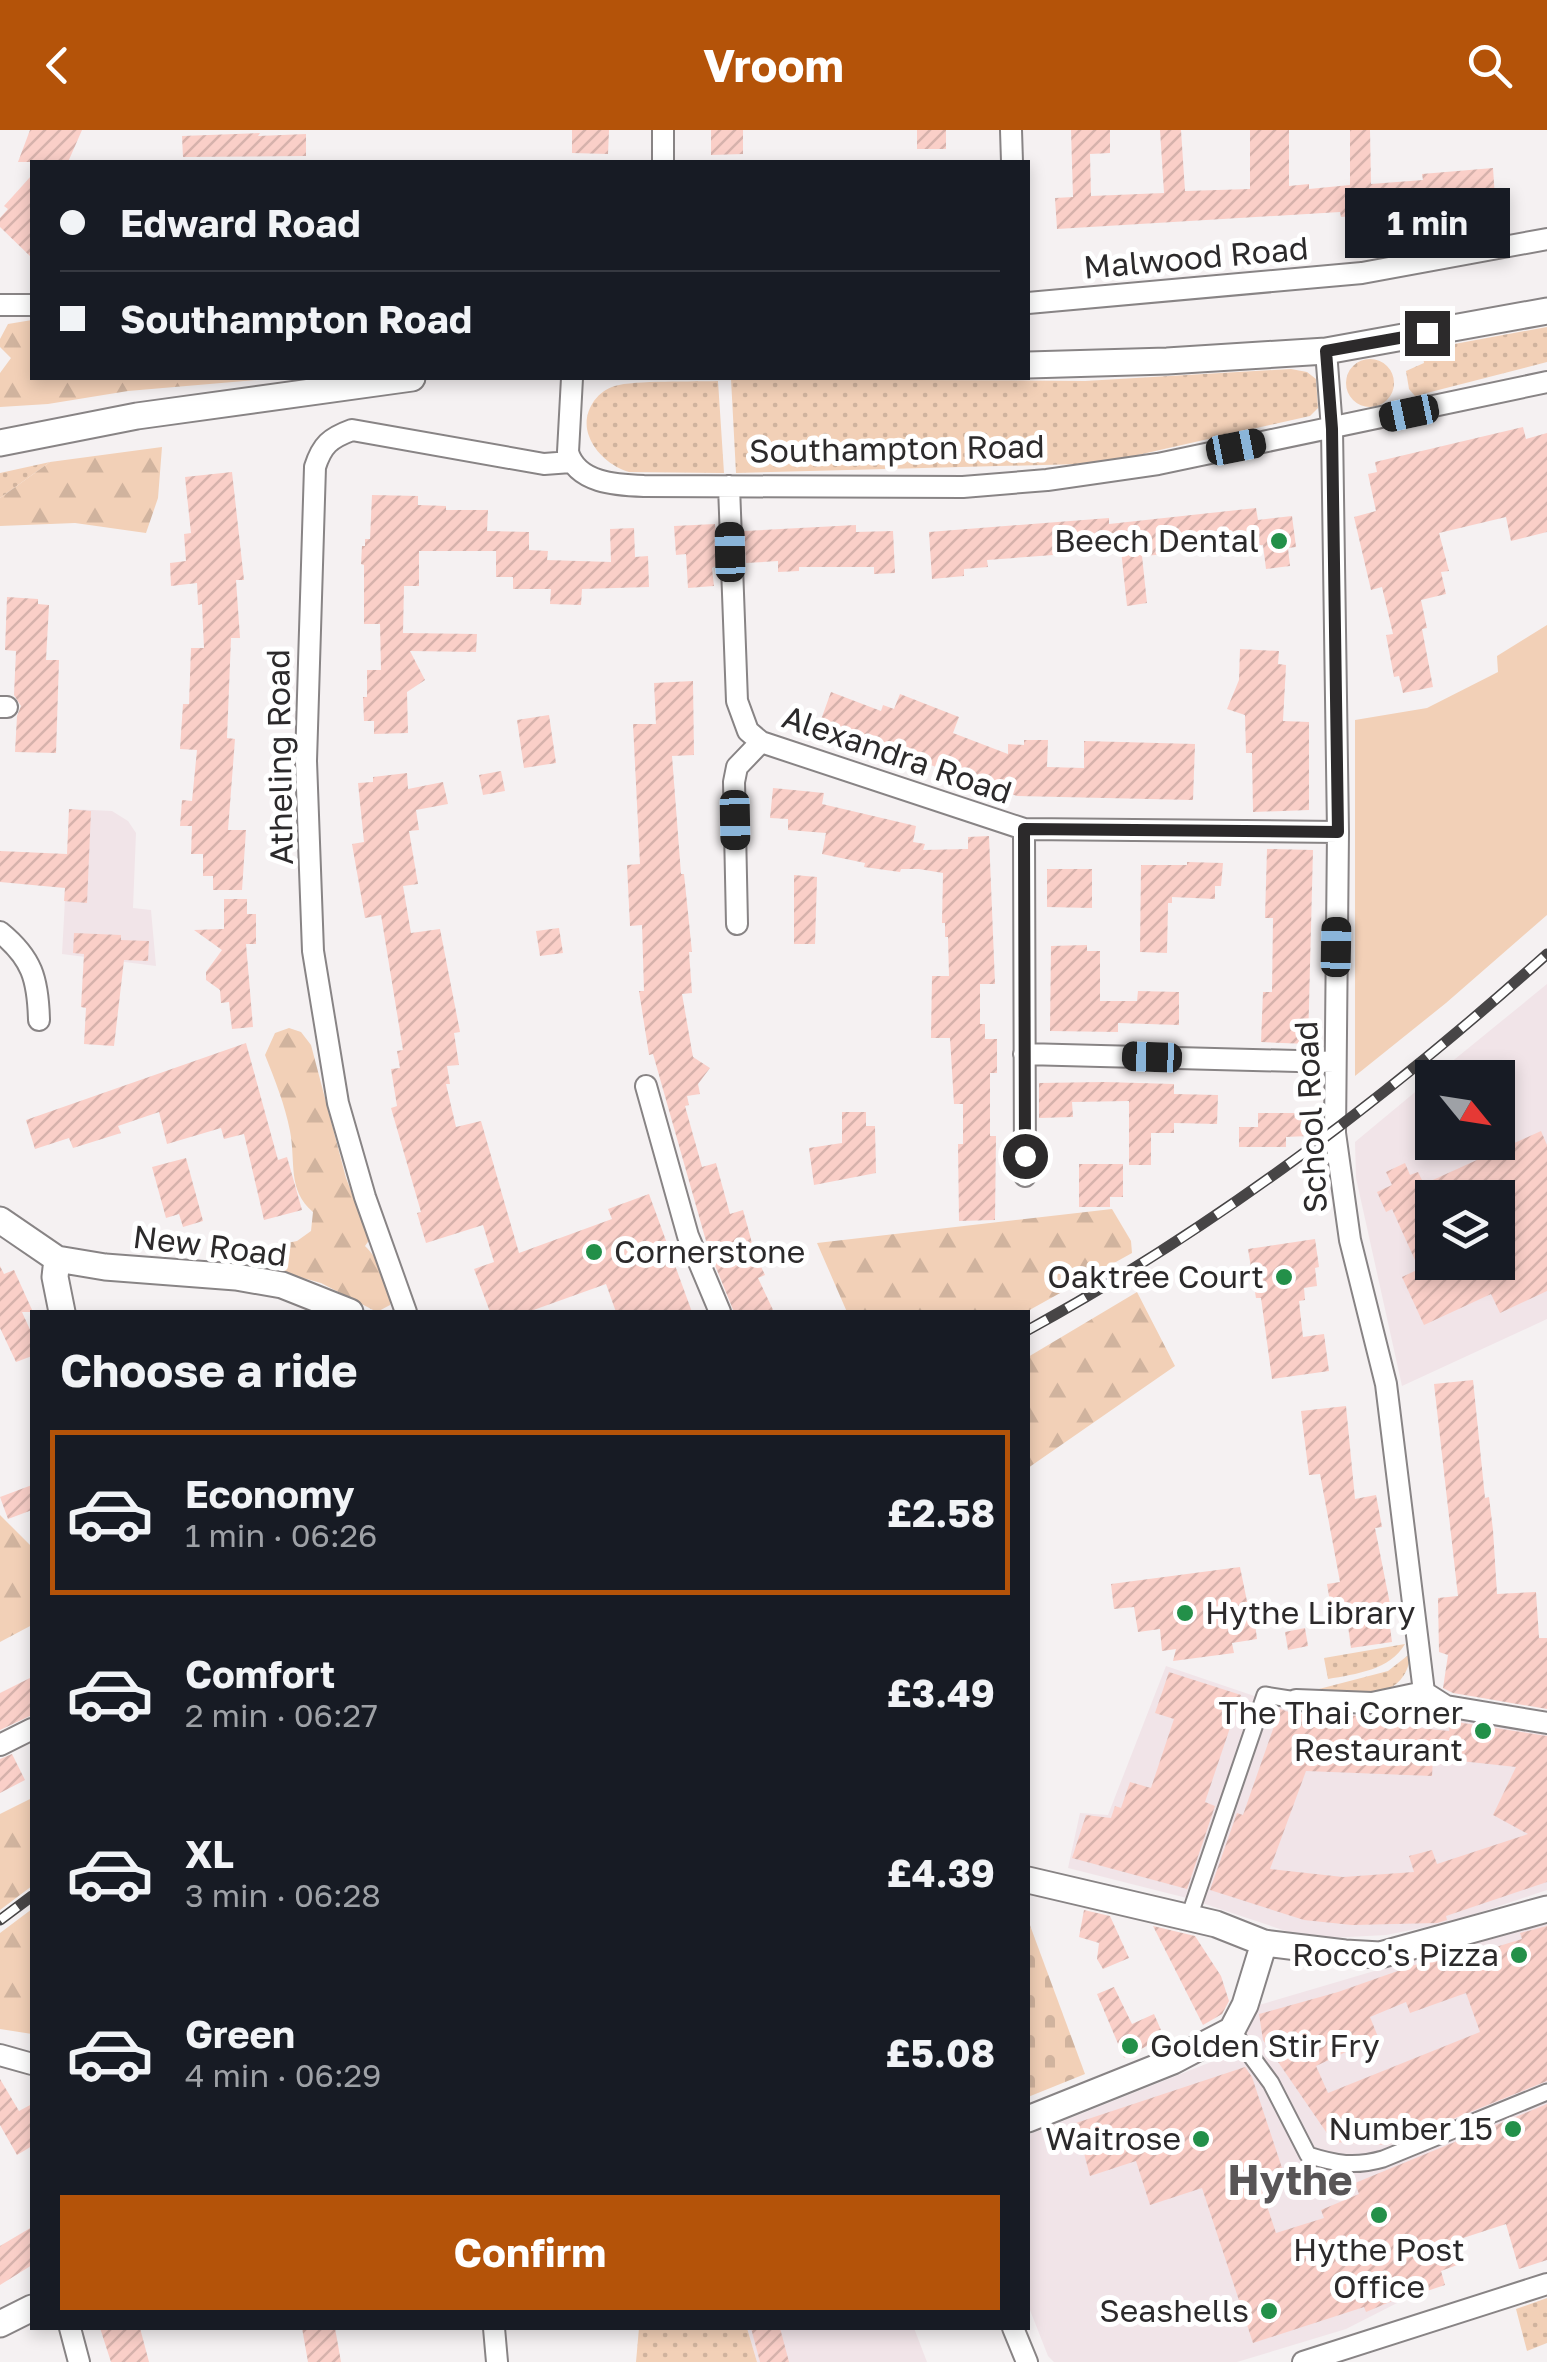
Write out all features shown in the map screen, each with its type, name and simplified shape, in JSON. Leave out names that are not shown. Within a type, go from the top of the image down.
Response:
[{"type":"street","points":[[663,130],[663,160]]},
{"type":"street","points":[[1011,130],[1012,160]]},
{"type":"street","name":"Malwood Road","points":[[1030,303],[1362,273],[1547,239]]},
{"type":"street","points":[[0,305],[30,305]]},
{"type":"street","points":[[1030,365],[1326,351],[1547,312]]},
{"type":"street","name":"School Road","points":[[1326,351],[1332,429],[1338,832],[1334,1062],[1339,1176],[1353,1254],[1386,1384],[1424,1692]]},
{"type":"street","points":[[0,443],[137,416],[398,380]]},
{"type":"street","points":[[571,462],[568,452],[572,380]]},
{"type":"street","name":"Southampton Road","points":[[571,462],[584,474],[614,484],[962,487],[1158,464],[1547,382]]},
{"type":"street","name":"Atheling Road","points":[[405,1310],[365,1197],[338,1103],[313,951],[306,761],[315,467],[321,448],[334,436],[352,430],[544,464],[571,462]]},
{"type":"street","name":"Alexandra Road","points":[[729,486],[737,701],[748,731],[761,742],[1024,829],[1338,832]]},
{"type":"street","points":[[738,924],[734,782],[737,767],[761,742]]},
{"type":"street","points":[[1024,829],[1025,1176]]},
{"type":"street","points":[[0,932],[26,957],[36,981],[39,1020]]},
{"type":"street","points":[[1024,1054],[1334,1062]]},
{"type":"street","points":[[646,1086],[688,1236],[719,1310]]},
{"type":"street","points":[[0,1220],[57,1259],[55,1278],[62,1310]]},
{"type":"street","name":"New Road","points":[[57,1259],[282,1284],[345,1310]]},
{"type":"street","points":[[1188,1917],[1265,1696],[1372,1703],[1424,1692],[1446,1706],[1547,1723]]},
{"type":"street","points":[[0,1744],[30,1730]]},
{"type":"street","points":[[1030,1880],[1216,1924],[1264,1943],[1380,1954],[1547,1909]]},
{"type":"street","points":[[1030,2118],[1173,2061],[1232,2030],[1245,2005],[1264,1943]]},
{"type":"street","points":[[1232,2030],[1271,2083],[1308,2155],[1340,2165],[1383,2159],[1547,2092]]},
{"type":"street","points":[[0,2055],[30,2063]]},
{"type":"street","points":[[1304,2362],[1547,2284]]},
{"type":"street","points":[[0,2324],[30,2309]]},
{"type":"street","points":[[71,2330],[79,2362]]},
{"type":"street","points":[[494,2330],[497,2362]]},
{"type":"street","points":[[1014,2330],[1027,2362]]},
{"type":"shaded area","points":[[70,809],[112,811],[128,821],[136,833],[133,908],[151,910],[156,966],[62,954]]},
{"type":"shaded area","points":[[1547,984],[1547,1319],[1402,1386],[1356,1178],[1355,1142],[1415,1092],[1415,1160],[1515,1160],[1515,1060],[1454,1060]]},
{"type":"shaded area","points":[[1166,1666],[1275,1703],[1437,1710],[1547,1727],[1547,1890],[1451,1922],[1386,1935],[1310,1939],[1187,1898],[1068,1868],[1080,1813],[1108,1815]]},
{"type":"shaded area","points":[[1547,1920],[1547,2202],[1386,2262],[1403,2300],[1346,2329],[1237,2362],[1054,2362],[1030,2310],[1030,2134],[1231,2054],[1259,2005]]},
{"type":"shaded area","points":[[748,2330],[915,2330],[927,2362],[757,2362]]},
{"type":"green space","points":[[30,320],[30,380],[257,380],[0,407],[0,373],[11,358],[0,347],[0,339],[8,324]]},
{"type":"green space","points":[[1547,327],[1547,362],[1415,396],[1409,389],[1406,371],[1424,363],[1422,350]]},
{"type":"green space","points":[[1370,359],[1387,366],[1394,383],[1387,400],[1370,407],[1353,400],[1346,383],[1353,366]]},
{"type":"green space","points":[[1291,369],[1307,372],[1316,379],[1318,408],[1310,416],[1129,457],[1080,464],[736,473],[731,380],[1085,381]]},
{"type":"green space","points":[[718,381],[724,473],[629,472],[616,467],[595,448],[587,428],[588,413],[595,399],[608,389],[636,383]]},
{"type":"green space","points":[[162,447],[158,498],[146,533],[75,523],[0,526],[0,498],[50,462]]},
{"type":"green space","points":[[50,462],[0,498],[0,473]]},
{"type":"green space","points":[[1547,625],[1547,915],[1355,1076],[1355,720],[1427,708],[1498,672],[1497,656]]},
{"type":"green space","points":[[289,1028],[301,1032],[311,1045],[346,1178],[370,1239],[365,1246],[386,1282],[390,1305],[381,1310],[373,1310],[321,1283],[285,1273],[253,1255],[257,1249],[297,1241],[311,1231],[313,1212],[296,1185],[288,1121],[265,1055],[275,1033]]},
{"type":"green space","points":[[1112,1209],[1131,1241],[1132,1253],[1030,1310],[846,1310],[817,1243]]},
{"type":"green space","points":[[1137,1292],[1175,1366],[1030,1467],[1030,1356]]},
{"type":"green space","points":[[0,1515],[30,1545],[30,1626],[0,1642]]},
{"type":"green space","points":[[1405,1644],[1381,1665],[1328,1679],[1324,1658]]},
{"type":"green space","points":[[1411,1653],[1407,1670],[1389,1688],[1377,1692],[1319,1689],[1388,1671]]},
{"type":"green space","points":[[30,1799],[30,1888],[0,1910],[0,1814]]},
{"type":"green space","points":[[30,1910],[30,2034],[0,2029],[0,1933]]},
{"type":"green space","points":[[1030,1925],[1085,2074],[1030,2096]]},
{"type":"green space","points":[[1547,2298],[1547,2343],[1527,2351],[1516,2309]]},
{"type":"green space","points":[[639,2330],[748,2330],[757,2362],[636,2362]]},
{"type":"building","points":[[30,130],[82,130],[69,160],[18,162]]},
{"type":"building","points":[[572,130],[609,130],[608,154],[572,153]]},
{"type":"building","points":[[711,130],[743,130],[743,154],[711,155]]},
{"type":"building","points":[[917,130],[946,130],[946,149],[917,149]]},
{"type":"building","points":[[1071,130],[1110,130],[1110,153],[1090,154],[1091,196],[1164,193],[1160,130],[1181,130],[1185,191],[1250,189],[1250,130],[1289,130],[1289,186],[1309,184],[1309,189],[1350,185],[1350,130],[1370,130],[1371,184],[1423,180],[1422,174],[1493,168],[1495,198],[1410,205],[1411,211],[1341,217],[1340,212],[1057,229],[1055,198],[1073,197]]},
{"type":"building","points":[[260,133],[258,136],[306,134],[306,156],[183,157],[182,136]]},
{"type":"building","points":[[30,177],[30,256],[0,227],[0,218],[8,209],[4,206]]},
{"type":"building","points":[[1523,427],[1526,439],[1547,433],[1547,532],[1511,541],[1506,517],[1439,533],[1449,571],[1441,572],[1446,594],[1421,600],[1433,687],[1403,693],[1399,676],[1394,677],[1386,635],[1393,634],[1382,587],[1371,590],[1354,517],[1376,511],[1368,474],[1377,472],[1375,462]]},
{"type":"building","points":[[232,472],[244,580],[236,580],[240,638],[231,638],[227,738],[235,739],[228,830],[246,830],[242,890],[213,890],[213,876],[203,876],[203,854],[191,854],[192,826],[180,826],[182,800],[192,801],[197,750],[180,749],[183,704],[189,704],[191,648],[204,648],[202,604],[198,605],[197,583],[171,586],[170,563],[186,561],[184,534],[191,533],[185,477]]},
{"type":"building","points":[[372,495],[418,496],[418,505],[446,506],[446,510],[488,510],[487,531],[529,532],[529,550],[548,551],[547,560],[611,562],[610,529],[634,528],[635,557],[648,556],[649,587],[582,589],[581,605],[550,604],[551,589],[513,589],[513,577],[496,577],[496,551],[419,551],[419,586],[404,586],[403,633],[477,634],[476,652],[410,651],[425,680],[407,692],[408,733],[374,734],[374,721],[364,721],[363,697],[367,697],[367,670],[381,670],[380,624],[364,624],[361,564],[362,546],[365,539],[370,539]]},
{"type":"building","points":[[1256,508],[1258,520],[1292,516],[1296,547],[1288,548],[1290,566],[1266,569],[1263,545],[1229,549],[1228,535],[1178,541],[1178,546],[1168,547],[1169,554],[1142,556],[1147,603],[1127,606],[1121,550],[987,560],[988,567],[964,569],[964,576],[932,579],[929,532],[1109,518],[1109,524]]},
{"type":"building","points":[[715,524],[718,565],[712,568],[714,586],[688,588],[686,554],[676,555],[674,526]]},
{"type":"building","points":[[856,525],[856,532],[893,531],[895,573],[874,574],[874,567],[799,567],[799,571],[778,572],[778,561],[746,563],[744,531]]},
{"type":"building","points":[[7,597],[38,599],[38,604],[49,605],[46,660],[59,660],[56,753],[15,752],[21,706],[14,695],[16,651],[5,650]]},
{"type":"building","points":[[1240,649],[1279,651],[1278,664],[1286,665],[1283,721],[1309,722],[1309,810],[1253,812],[1252,753],[1246,753],[1245,715],[1227,709],[1239,680]]},
{"type":"building","points":[[693,681],[694,755],[672,756],[681,874],[692,952],[692,993],[682,994],[693,1057],[710,1068],[698,1084],[700,1094],[687,1096],[689,1105],[685,1106],[702,1167],[716,1163],[730,1214],[743,1210],[765,1275],[758,1278],[773,1310],[733,1310],[708,1248],[653,1054],[649,1055],[639,991],[644,991],[642,925],[630,926],[627,865],[640,864],[633,724],[656,724],[654,683]]},
{"type":"building","points":[[831,692],[881,711],[883,705],[894,709],[900,694],[959,717],[953,733],[1008,754],[1008,744],[1048,740],[1047,767],[1084,768],[1084,741],[1195,744],[1193,800],[1017,796],[819,725]]},
{"type":"building","points":[[549,715],[556,763],[524,768],[517,720]]},
{"type":"building","points":[[501,771],[505,791],[483,795],[479,775]]},
{"type":"building","points":[[407,773],[408,789],[443,782],[448,804],[416,810],[419,830],[409,831],[418,884],[403,886],[411,933],[440,929],[460,1032],[454,1033],[459,1065],[447,1066],[450,1084],[446,1084],[456,1127],[481,1121],[519,1253],[612,1219],[608,1209],[649,1194],[691,1310],[615,1310],[606,1284],[534,1310],[489,1310],[474,1269],[494,1262],[483,1225],[426,1243],[391,1108],[397,1106],[391,1069],[400,1068],[397,1051],[403,1050],[381,915],[365,918],[352,844],[364,842],[358,783],[373,782],[373,777]]},
{"type":"building","points":[[773,788],[824,793],[822,804],[916,826],[913,842],[925,844],[923,850],[968,849],[968,837],[989,836],[995,984],[980,984],[980,1024],[985,1024],[985,1039],[997,1039],[997,1073],[990,1073],[990,1136],[996,1136],[995,1220],[959,1221],[958,1144],[963,1144],[963,1104],[954,1104],[950,1038],[931,1038],[932,976],[949,976],[948,937],[942,923],[943,873],[864,867],[865,863],[822,854],[826,833],[788,830],[788,819],[770,818]]},
{"type":"building","points":[[69,809],[91,811],[87,903],[64,901],[65,888],[0,882],[0,851],[67,854]]},
{"type":"building","points":[[1267,849],[1313,850],[1308,1044],[1261,1042],[1263,992],[1272,992],[1273,918],[1265,918]]},
{"type":"building","points":[[1223,863],[1221,886],[1215,886],[1215,899],[1172,897],[1172,903],[1168,903],[1167,953],[1140,952],[1141,865]]},
{"type":"building","points":[[1047,869],[1092,869],[1092,908],[1047,907]]},
{"type":"building","points":[[794,875],[817,877],[815,944],[794,944]]},
{"type":"building","points":[[224,899],[247,899],[247,914],[256,914],[256,944],[246,944],[253,1027],[232,1029],[229,1002],[221,1003],[220,990],[206,980],[206,972],[222,950],[194,930],[224,929]]},
{"type":"building","points":[[559,928],[563,953],[540,956],[536,931]]},
{"type":"building","points":[[74,933],[149,941],[148,961],[124,960],[114,1046],[84,1044],[84,954],[73,953]]},
{"type":"building","points":[[1087,945],[1087,951],[1100,951],[1100,1001],[1137,1001],[1138,991],[1179,992],[1179,1025],[1118,1023],[1118,1032],[1050,1031],[1051,946]]},
{"type":"building","points":[[246,1043],[278,1160],[287,1157],[302,1210],[264,1220],[244,1134],[224,1139],[221,1128],[167,1144],[159,1112],[118,1126],[121,1133],[73,1148],[69,1138],[35,1149],[26,1120]]},
{"type":"building","points":[[1039,1083],[1174,1084],[1174,1094],[1218,1095],[1217,1124],[1174,1123],[1174,1133],[1151,1133],[1151,1165],[1129,1165],[1129,1101],[1072,1102],[1073,1117],[1039,1118]]},
{"type":"building","points":[[842,1112],[866,1112],[866,1126],[875,1126],[876,1173],[814,1185],[809,1148],[842,1143]]},
{"type":"building","points":[[1258,1113],[1309,1113],[1308,1136],[1286,1137],[1286,1147],[1239,1147],[1239,1127],[1258,1127]]},
{"type":"building","points":[[1541,1131],[1547,1145],[1547,1291],[1500,1313],[1491,1294],[1424,1325],[1402,1277],[1415,1271],[1415,1280],[1515,1280],[1515,1180],[1433,1180],[1477,1160],[1515,1160],[1515,1143]]},
{"type":"building","points":[[186,1158],[203,1221],[183,1227],[179,1214],[166,1218],[152,1167]]},
{"type":"building","points":[[1405,1163],[1410,1175],[1418,1172],[1422,1180],[1415,1180],[1415,1260],[1392,1209],[1386,1212],[1377,1192],[1392,1185],[1386,1172]]},
{"type":"building","points":[[1079,1164],[1123,1164],[1123,1197],[1110,1197],[1110,1207],[1079,1207]]},
{"type":"building","points":[[1315,1239],[1317,1286],[1304,1288],[1305,1300],[1299,1301],[1303,1337],[1324,1334],[1329,1371],[1272,1379],[1261,1298],[1256,1298],[1248,1249]]},
{"type":"building","points":[[0,1266],[4,1274],[14,1270],[32,1310],[22,1312],[30,1330],[30,1357],[16,1362],[0,1328]]},
{"type":"building","points":[[1473,1380],[1485,1498],[1489,1497],[1493,1530],[1497,1594],[1536,1592],[1539,1638],[1547,1638],[1547,1709],[1443,1688],[1448,1655],[1439,1652],[1438,1598],[1458,1596],[1434,1384]]},
{"type":"building","points":[[1346,1406],[1355,1499],[1376,1495],[1382,1527],[1375,1528],[1390,1604],[1392,1642],[1351,1648],[1346,1611],[1332,1614],[1327,1584],[1340,1582],[1320,1474],[1309,1475],[1301,1411]]},
{"type":"building","points":[[30,1486],[30,1511],[8,1519],[0,1497]]},
{"type":"building","points":[[1240,1567],[1257,1639],[1232,1643],[1234,1653],[1173,1661],[1176,1649],[1162,1651],[1160,1629],[1138,1632],[1134,1607],[1114,1609],[1111,1584]]},
{"type":"building","points":[[1305,1628],[1308,1646],[1288,1650],[1285,1632]]},
{"type":"building","points":[[1169,1672],[1241,1695],[1205,1802],[1215,1806],[1187,1889],[1072,1858],[1086,1815],[1111,1818],[1115,1806],[1121,1808],[1130,1782],[1151,1788],[1174,1719],[1155,1713]]},
{"type":"building","points":[[30,1678],[30,1716],[0,1730],[0,1693]]},
{"type":"building","points":[[1280,1709],[1295,1714],[1361,1716],[1361,1722],[1449,1731],[1450,1721],[1547,1736],[1547,1882],[1446,1916],[1447,1920],[1437,1923],[1352,1925],[1304,1920],[1210,1890],[1237,1813],[1243,1815]],"holes":[[[1433,1758],[1516,1767],[1493,1815],[1528,1834],[1437,1864],[1432,1850],[1409,1856],[1414,1872],[1343,1877],[1270,1869],[1306,1771],[1432,1776]]]},
{"type":"building","points":[[12,1754],[25,1780],[0,1793],[0,1759]]},
{"type":"building","points":[[1084,1910],[1110,1916],[1129,1958],[1103,1969],[1097,1959],[1099,1943],[1079,1937]]},
{"type":"building","points":[[1153,1926],[1195,1936],[1221,1976],[1229,2001],[1222,2014],[1203,2025]]},
{"type":"building","points":[[1547,1926],[1547,2081],[1388,2145],[1333,2142],[1263,2040],[1259,2014],[1338,1992],[1458,1950],[1460,1958],[1522,1939],[1520,1933]],"holes":[[[1466,1993],[1480,2032],[1328,2093],[1316,2066],[1378,2037],[1370,2017],[1406,2002],[1410,2013]]]},
{"type":"building","points":[[1114,1987],[1132,2024],[1154,2014],[1164,2037],[1124,2058],[1097,1994]]},
{"type":"building","points":[[1245,2067],[1252,2077],[1282,2168],[1257,2176],[1276,2233],[1324,2218],[1321,2210],[1359,2194],[1355,2183],[1547,2104],[1547,2260],[1519,2269],[1506,2224],[1457,2240],[1465,2262],[1441,2271],[1445,2285],[1424,2292],[1423,2288],[1366,2312],[1364,2307],[1253,2343],[1202,2188],[1150,2205],[1136,2161],[1090,2176],[1076,2123]]},
{"type":"building","points":[[0,2079],[19,2111],[30,2105],[30,2147],[17,2155],[0,2125]]},
{"type":"building","points":[[30,2228],[30,2266],[0,2285],[0,2246]]},
{"type":"building","points":[[101,2330],[141,2330],[149,2362],[111,2362]]},
{"type":"building","points":[[302,2330],[335,2330],[341,2362],[308,2362]]},
{"type":"building","points":[[752,2330],[781,2330],[789,2362],[760,2362]]},
{"type":"railway","points":[[1030,1329],[1167,1247],[1298,1157],[1424,1059],[1547,954]]},
{"type":"railway","points":[[0,1920],[30,1898]]},
{"type":"place","name":"Beech Dental","points":[[1279,541]]},
{"type":"place","name":"Cornerstone","points":[[594,1252]]},
{"type":"place","name":"Oaktree Court","points":[[1284,1277]]},
{"type":"place","name":"Hythe Library","points":[[1185,1613]]},
{"type":"place","name":"The Thai Corner Restaurant","points":[[1483,1731]]},
{"type":"place","name":"Rocco's Pizza","points":[[1519,1955]]},
{"type":"place","name":"Golden Stir Fry","points":[[1130,2046]]},
{"type":"place","name":"Number 15","points":[[1513,2129]]},
{"type":"place","name":"Waitrose","points":[[1201,2139]]},
{"type":"place","name":"Hythe Post Office","points":[[1379,2215]]},
{"type":"place","name":"Seashells","points":[[1269,2311]]},
{"type":"district","name":"Hythe","points":[[1290,2180]]},
{"type":"route","points":[[1025,1156],[1024,829],[1338,832],[1332,429],[1326,351],[1427,333]]}]
